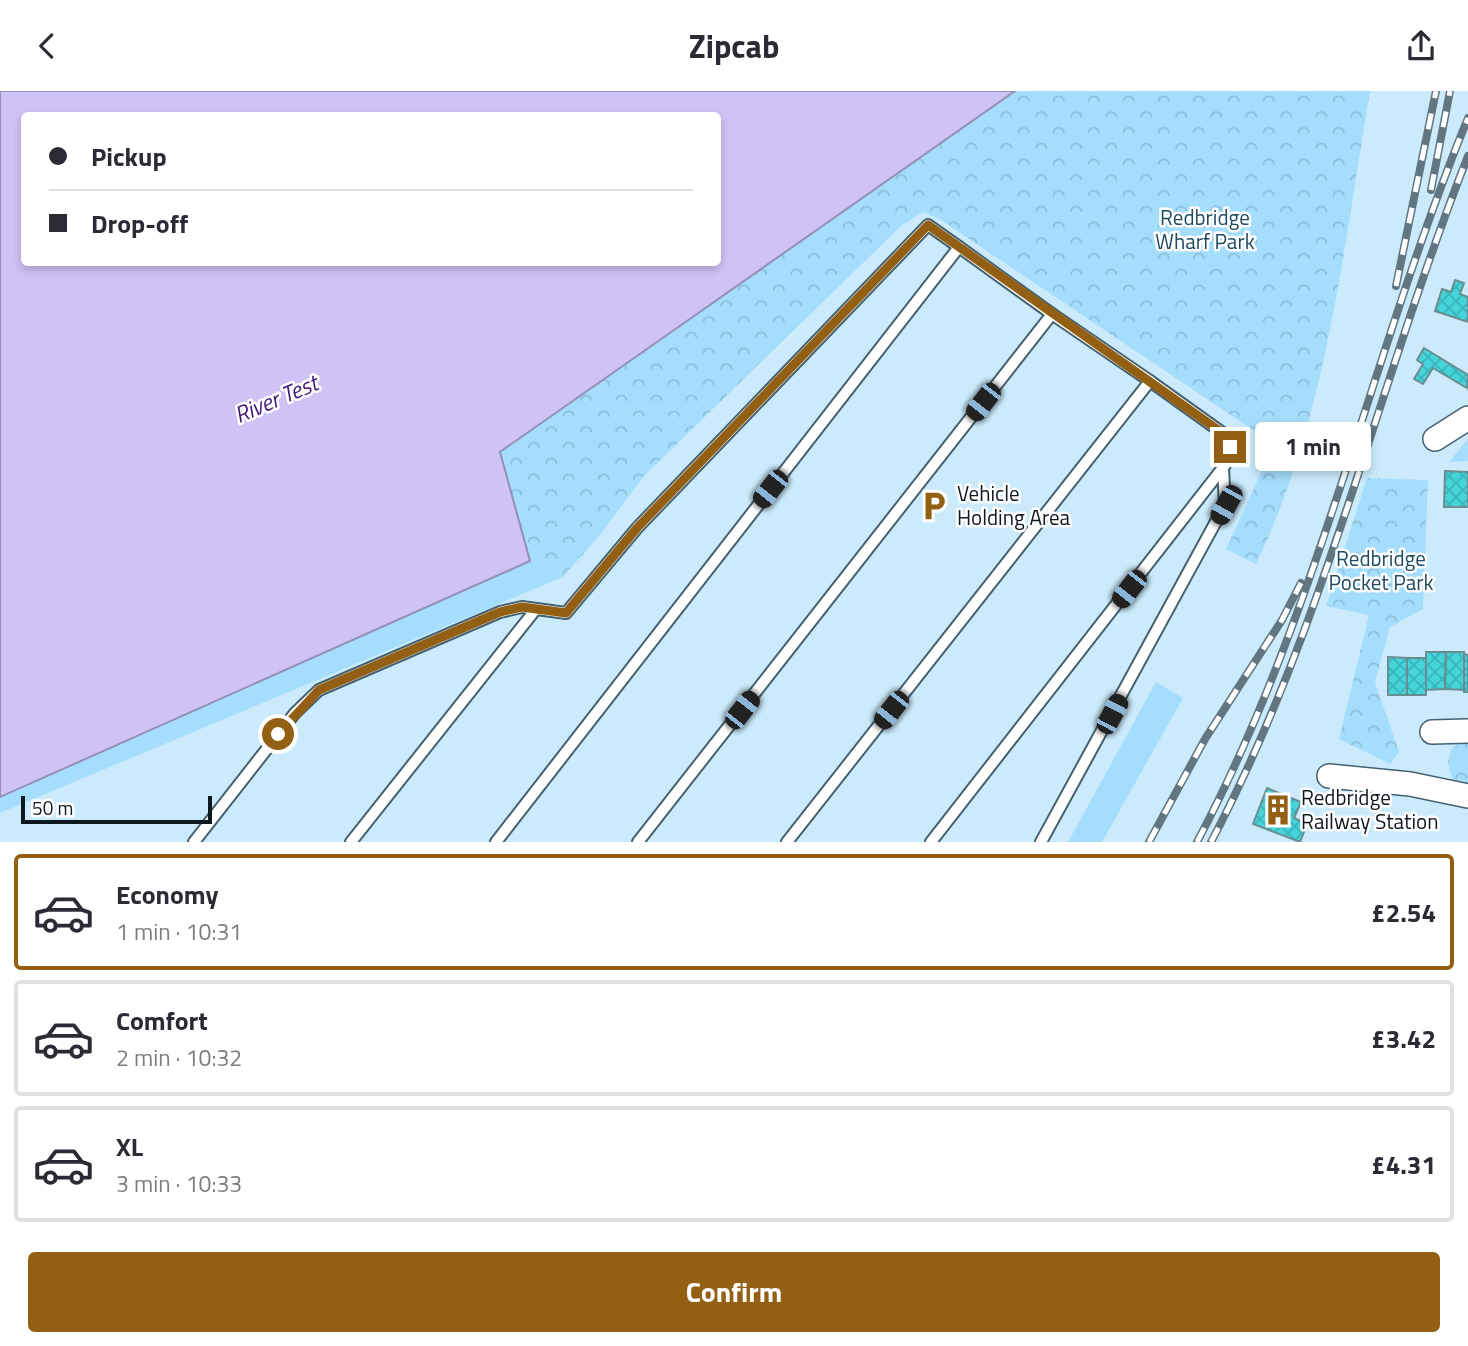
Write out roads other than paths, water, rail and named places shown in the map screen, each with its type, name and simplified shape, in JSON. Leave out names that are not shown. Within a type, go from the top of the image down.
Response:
[{"type":"street","points":[[1435,439],[1468,418]]},
{"type":"street","points":[[1432,732],[1468,731]]},
{"type":"street","points":[[1329,776],[1410,784],[1468,796]]},
{"type":"lane","points":[[194,842],[295,713],[319,690],[500,612],[522,607],[566,613],[637,528],[928,225],[1224,434],[1230,447],[1223,468],[931,842]]},
{"type":"lane","points":[[496,842],[959,247]]},
{"type":"lane","points":[[638,842],[1052,314]]},
{"type":"lane","points":[[787,842],[1150,381]]},
{"type":"lane","points":[[1041,842],[1226,505],[1223,468]]},
{"type":"lane","points":[[351,842],[536,609]]},
{"type":"water","name":"River Test","points":[[0,91],[1015,91],[500,452],[530,561],[0,797]]},
{"type":"railway","points":[[1396,286],[1436,91]]},
{"type":"railway","points":[[1431,190],[1450,91]]},
{"type":"railway","points":[[1197,842],[1240,755],[1277,666],[1342,484],[1433,208],[1468,118]]},
{"type":"railway","points":[[1211,842],[1251,760],[1287,675],[1468,156]]},
{"type":"railway","points":[[1149,842],[1205,739],[1282,620],[1301,583]]},
{"type":"place","name":"Vehicle Holding Area","points":[[934,506]]},
{"type":"place","name":"Redbridge Railway Station","points":[[1278,810]]},
{"type":"park label","name":"Redbridge Wharf Park","points":[[1205,230]]},
{"type":"park label","name":"Redbridge Pocket Park","points":[[1381,571]]}]
